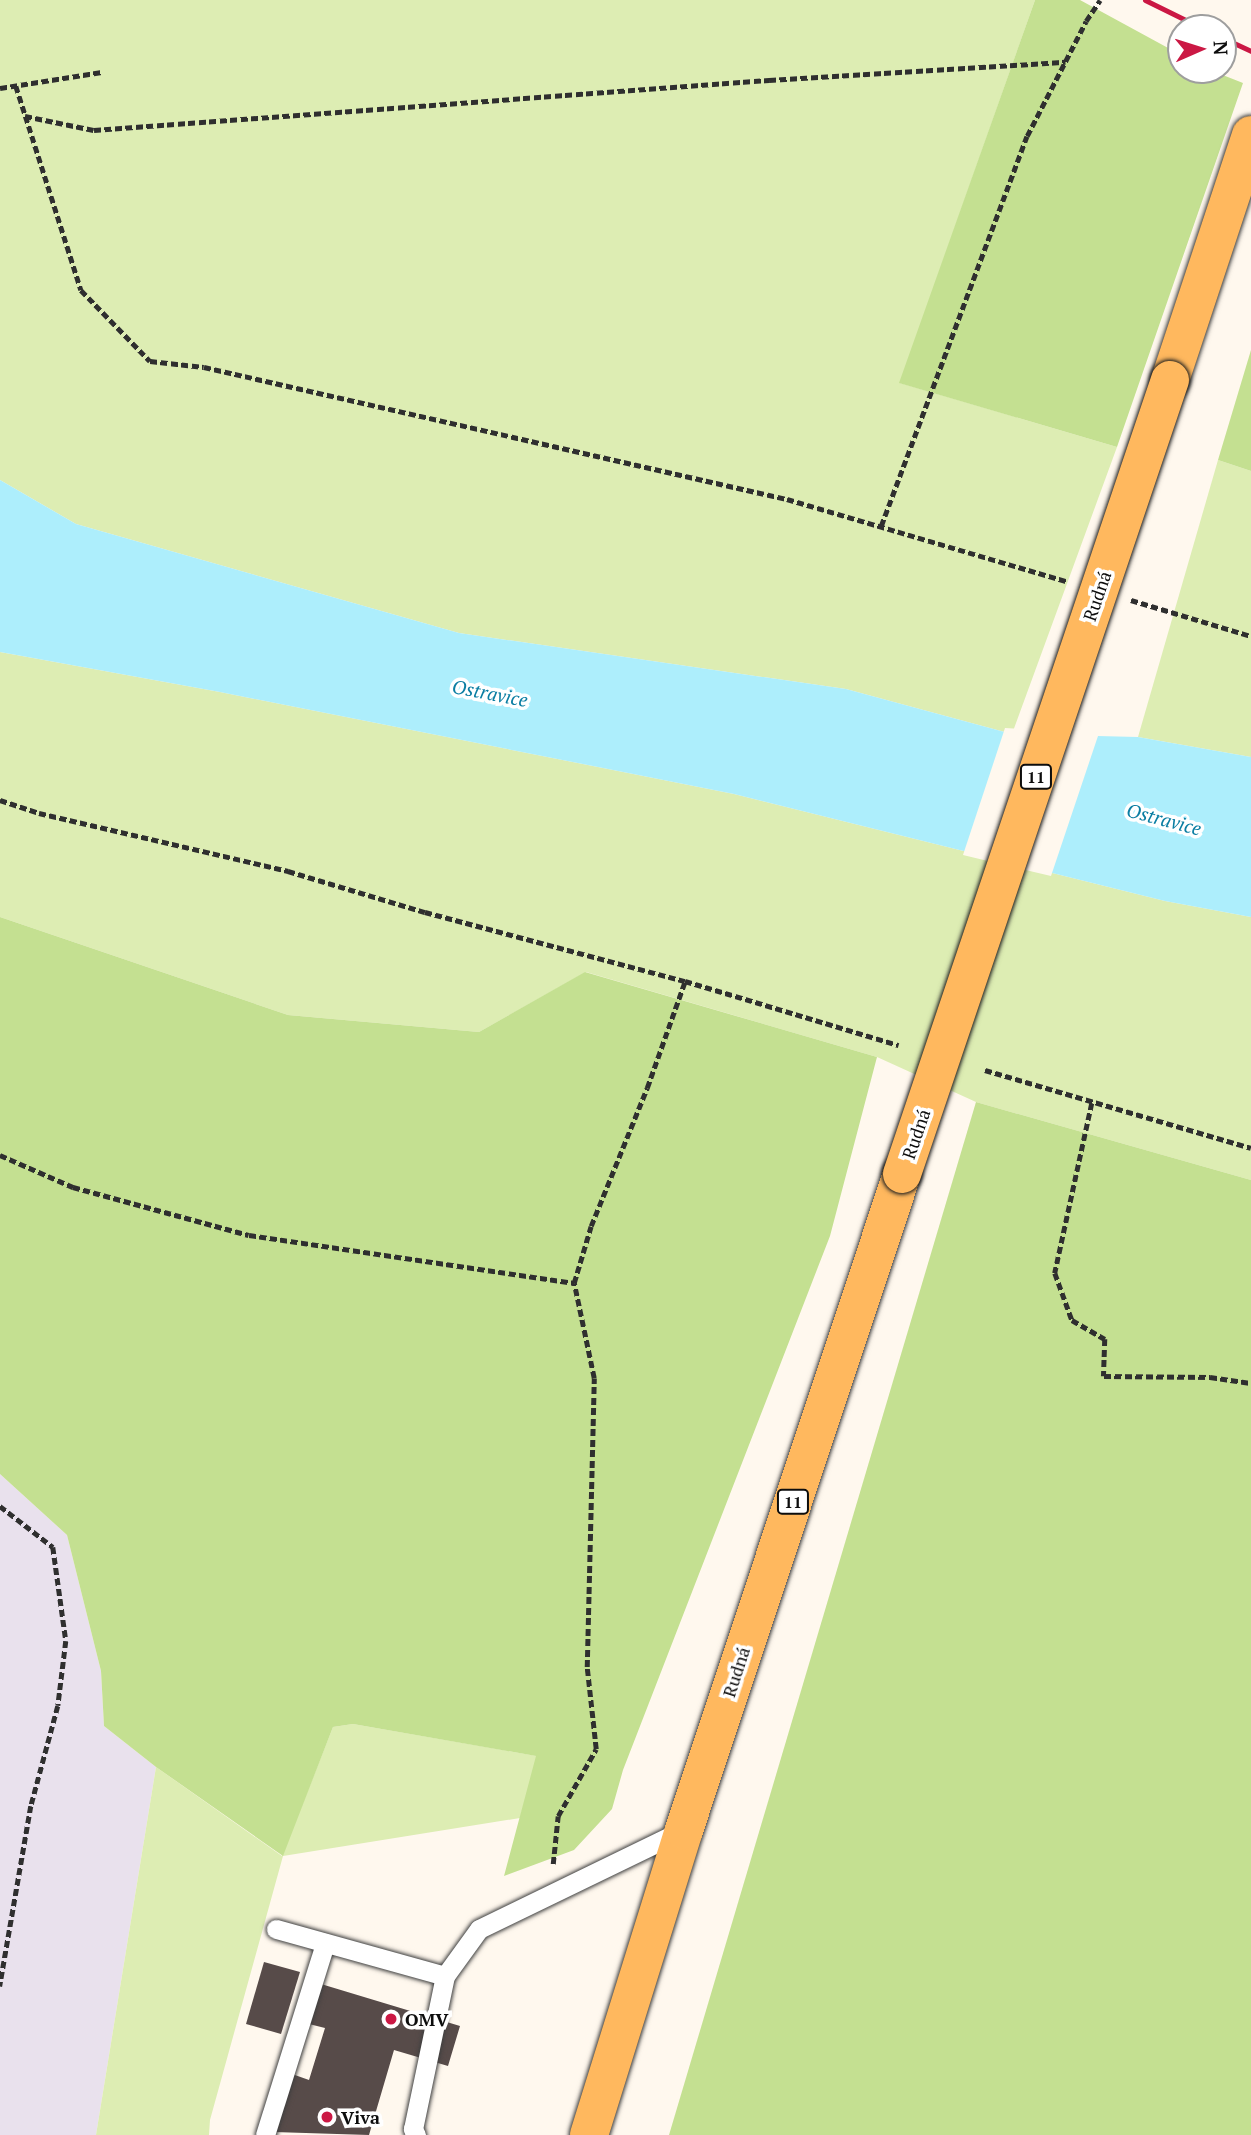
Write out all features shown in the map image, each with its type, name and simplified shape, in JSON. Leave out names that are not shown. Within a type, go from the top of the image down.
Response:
[{"type":"main road","name":"Rudná","points":[[589,2135],[684,1829],[1251,135]]},
{"type":"lane","points":[[416,2135],[413,2129],[445,1976],[479,1929],[550,1892],[684,1829]]},
{"type":"lane","points":[[276,1929],[445,1976]]},
{"type":"lane","points":[[265,2135],[325,1942]]},
{"type":"path","points":[[881,526],[1027,136],[1100,0]]},
{"type":"path","points":[[25,116],[94,130],[755,81],[1065,62]]},
{"type":"path","points":[[0,88],[102,72]]},
{"type":"path","points":[[16,86],[81,290],[150,361],[204,367],[787,499],[1079,585]]},
{"type":"path","points":[[1119,596],[1251,636]]},
{"type":"path","points":[[0,800],[39,813],[288,871],[425,912],[685,981],[899,1045]]},
{"type":"path","points":[[550,1892],[558,1816],[596,1749],[587,1667],[594,1378],[574,1283],[592,1226],[685,981]]},
{"type":"path","points":[[985,1070],[1251,1149]]},
{"type":"path","points":[[1092,1103],[1055,1273],[1072,1320],[1105,1339],[1104,1376],[1210,1377],[1251,1383]]},
{"type":"path","points":[[0,1156],[72,1187],[249,1235],[574,1283]]},
{"type":"path","points":[[0,1506],[53,1547],[66,1641],[58,1706],[31,1806],[0,1986]]},
{"type":"shaded area","points":[[0,1474],[67,1535],[101,1671],[104,1726],[156,1767],[96,2135],[0,2135]]},
{"type":"green space","points":[[0,0],[1035,0],[900,383],[1117,447],[1012,734],[846,689],[459,633],[76,524],[0,480]]},
{"type":"green space","points":[[1035,0],[1080,0],[1167,47],[1167,84],[1237,84],[1237,81],[1243,83],[1117,447],[899,383]]},
{"type":"green space","points":[[1251,350],[1251,471],[1218,460]]},
{"type":"green space","points":[[1218,460],[1251,471],[1251,757],[1138,737]]},
{"type":"green space","points":[[0,652],[220,692],[734,794],[1165,901],[1251,917],[1251,1180],[976,1102],[877,1057],[586,972],[479,1032],[288,1015],[0,917]]},
{"type":"green space","points":[[0,917],[288,1015],[479,1032],[585,972],[877,1057],[830,1236],[623,1770],[612,1809],[574,1850],[504,1876],[536,1756],[353,1724],[333,1727],[283,1856],[156,1767],[104,1726],[101,1671],[67,1535],[0,1474]]},
{"type":"green space","points":[[976,1102],[1251,1180],[1251,2135],[669,2135]]},
{"type":"green space","points":[[353,1724],[537,1756],[520,1818],[283,1856],[210,2120],[209,2135],[96,2135],[156,1767],[282,1856],[333,1727]]},
{"type":"water","name":"Ostravice","points":[[0,480],[76,524],[459,633],[846,689],[1012,734],[1138,737],[1251,757],[1251,917],[1165,901],[734,794],[220,692],[0,652]]},
{"type":"pier","points":[[1005,728],[1099,733],[1051,876],[963,855]]},
{"type":"building","points":[[264,1962],[300,1972],[281,2034],[246,2024]]},
{"type":"building","points":[[321,1984],[460,2026],[448,2066],[394,2050],[369,2135],[274,2132],[292,2074],[309,2080],[325,2028],[309,2024]]},
{"type":"railway","points":[[1145,0],[1174,14]]},
{"type":"railway","points":[[1237,44],[1251,51]]},
{"type":"place","name":"OMV","points":[[391,2019]]},
{"type":"place","name":"Viva","points":[[327,2117]]}]
